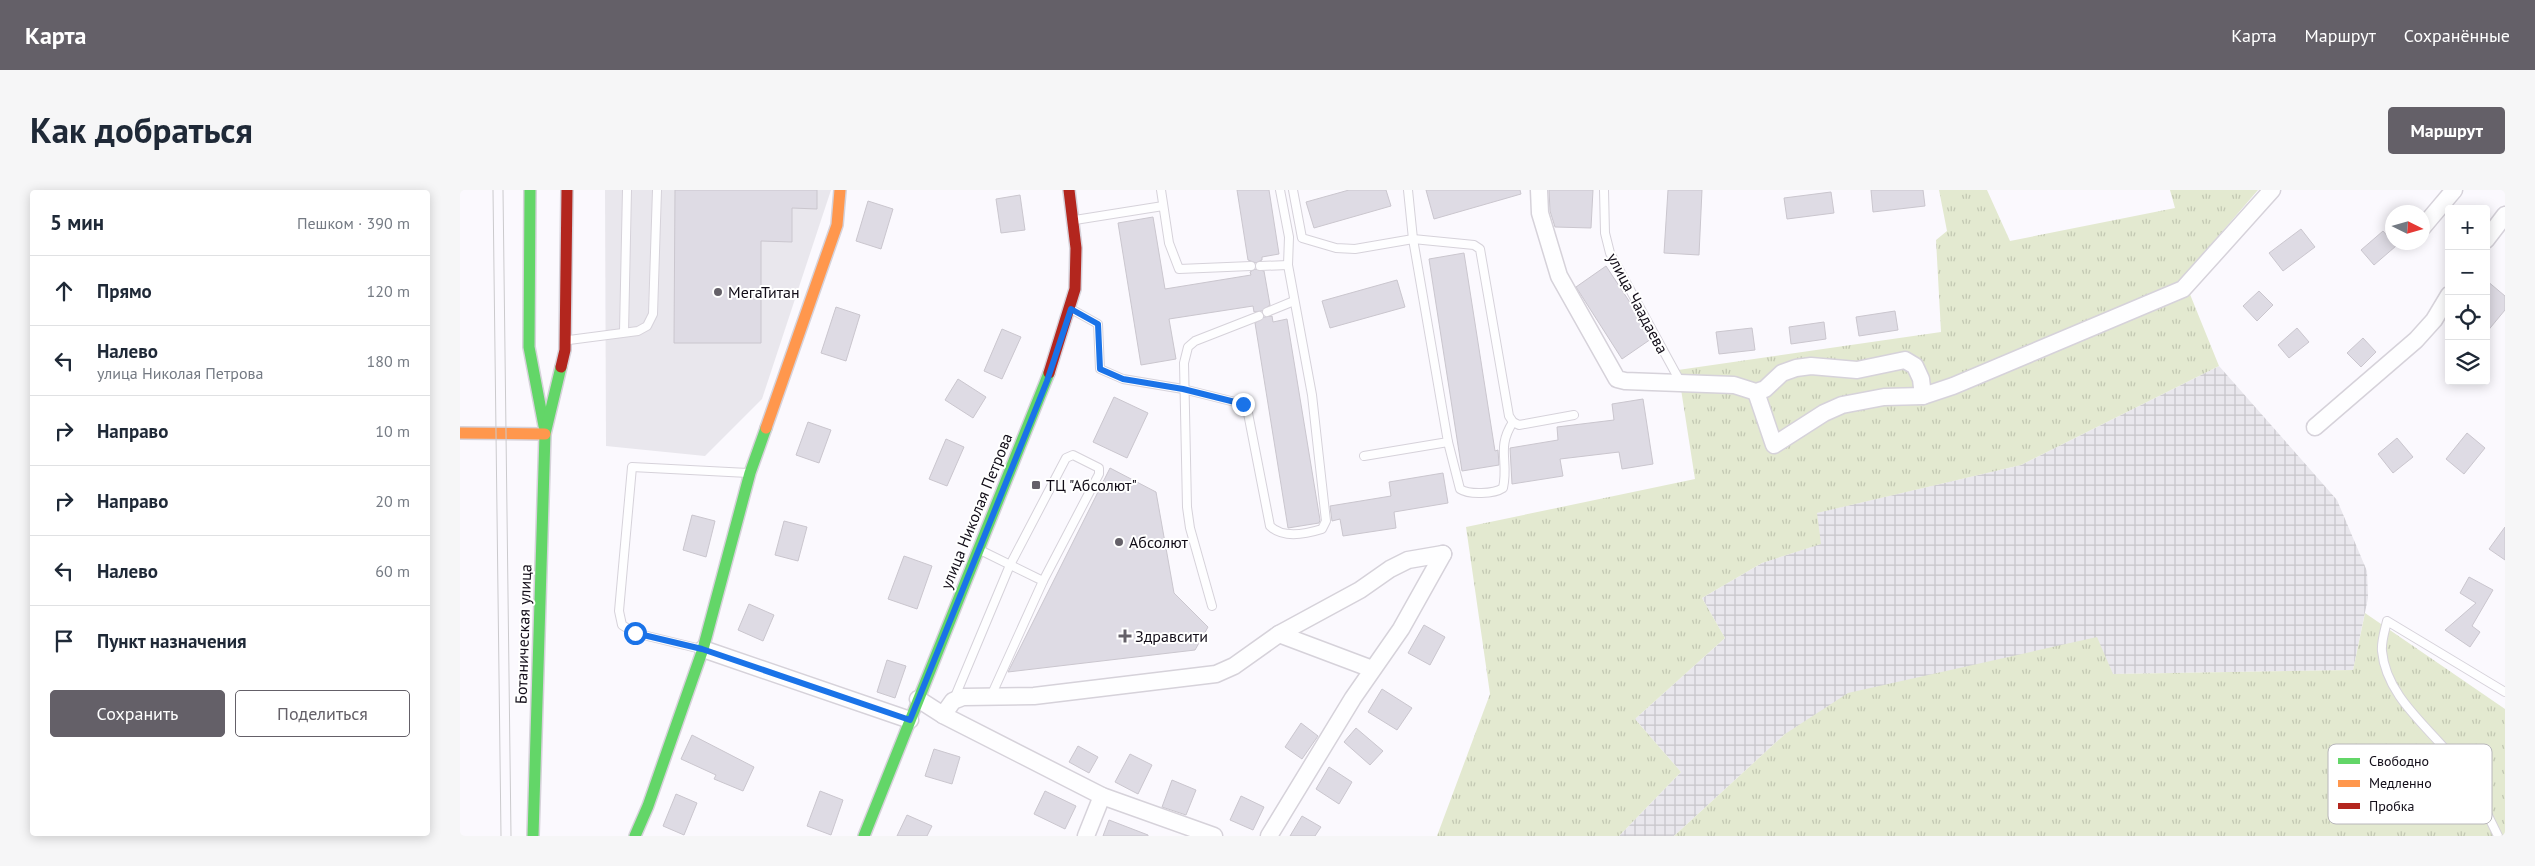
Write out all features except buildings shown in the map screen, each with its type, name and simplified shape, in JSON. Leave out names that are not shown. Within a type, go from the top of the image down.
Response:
[{"type":"main road","name":"Ботаническая улица","points":[[530,190],[529,348],[545,434]]},
{"type":"main road","name":"Ботаническая улица","points":[[533,836],[545,434],[565,350],[567,190]]},
{"type":"main road","points":[[635,836],[648,806],[702,649],[750,473],[837,225],[840,190]]},
{"type":"main road","name":"улица Николая Петрова","points":[[864,836],[1047,381],[1071,309],[1077,271],[1069,190]]},
{"type":"main road","points":[[460,433],[545,434]]},
{"type":"street","points":[[1539,190],[1540,213],[1558,276],[1617,378],[1625,381],[1734,384],[1756,392],[1765,389],[1782,374],[1796,368],[1811,366],[1856,370],[1905,360],[1916,366],[1923,396]]},
{"type":"street","points":[[1756,392],[1774,444],[1824,413],[1842,406],[1884,397],[1923,396],[1953,386],[2183,288],[2272,190]]},
{"type":"street","points":[[2430,218],[2454,190]]},
{"type":"street","points":[[2490,235],[2505,216]]},
{"type":"street","points":[[2315,427],[2416,340],[2434,320],[2445,302]]},
{"type":"street","points":[[943,715],[954,701],[963,697],[1034,696],[1216,674],[1234,666],[1279,634],[1360,590],[1396,566],[1408,560],[1444,554],[1401,629],[1372,669],[1268,836]]},
{"type":"street","points":[[1279,634],[1372,669]]},
{"type":"street","points":[[702,649],[910,720]]},
{"type":"street","points":[[918,700],[943,715],[1102,796],[1214,836]]},
{"type":"street","points":[[1086,836],[1102,796]]},
{"type":"lane","points":[[624,332],[627,190]]},
{"type":"lane","points":[[565,340],[638,331],[647,326],[653,314],[657,190]]},
{"type":"lane","points":[[1161,190],[1173,259],[1178,269],[1251,266]]},
{"type":"lane","points":[[1071,309],[1098,324],[1100,369],[1123,379],[1183,389],[1237,401],[1247,408],[1270,526],[1277,533],[1285,535],[1322,529],[1326,521],[1319,451],[1312,395],[1288,265],[1289,236],[1280,190]]},
{"type":"lane","points":[[1293,190],[1302,238],[1336,248],[1355,249],[1414,239],[1474,246],[1480,249],[1509,416],[1518,425],[1574,415]]},
{"type":"lane","points":[[1408,190],[1414,239],[1448,442],[1460,489],[1465,492],[1498,492],[1504,488],[1503,444],[1505,434],[1513,422]]},
{"type":"lane","name":"улица Чаадаева","points":[[1604,190],[1605,233],[1610,253],[1681,383]]},
{"type":"lane","points":[[1073,220],[1163,206]]},
{"type":"lane","points":[[1260,266],[1288,265]]},
{"type":"lane","points":[[1268,312],[1294,301]]},
{"type":"lane","points":[[1212,606],[1190,528],[1187,506],[1183,389],[1185,354],[1195,340],[1259,316]]},
{"type":"lane","points":[[1364,456],[1448,442]]},
{"type":"lane","points":[[954,701],[1010,565],[1066,458],[1073,455],[1096,465],[1099,468],[1099,474],[1042,581],[991,696]]},
{"type":"lane","points":[[702,649],[635,633],[622,625],[620,611],[632,467],[750,473]]},
{"type":"lane","points":[[978,549],[1042,581]]},
{"type":"lane","points":[[2440,744],[2399,697],[2386,672],[2382,650],[2387,621],[2505,692]]},
{"type":"lane","points":[[2492,823],[2498,836]]},
{"type":"shaded area","points":[[605,190],[831,190],[762,399],[705,456],[606,446]]},
{"type":"shaded area","points":[[2219,366],[2337,500],[2367,571],[2368,598],[2353,670],[2113,674],[1785,734],[1674,836],[1619,836],[1681,772],[1635,719],[1725,638],[1702,598],[1762,563],[1820,544],[1816,513],[2021,465]]},
{"type":"green space","points":[[1939,190],[1987,190],[2010,241],[2175,208],[2170,190],[2258,190],[2183,277],[2219,366],[2021,465],[1817,513],[1821,544],[1762,563],[1702,598],[1725,638],[1635,719],[1681,772],[1619,836],[1437,836],[1490,694],[1466,527],[1695,479],[1678,370],[1941,332],[1936,240],[1947,231]]},
{"type":"green space","points":[[2365,613],[2505,709],[2505,836],[1674,836],[1785,734],[1848,693],[2097,637],[2113,674],[2353,670]]},
{"type":"tram line","points":[[493,190],[501,836]]},
{"type":"tram line","points":[[503,190],[511,836]]},
{"type":"traffic: fast","points":[[530,190],[529,347],[544,426]]},
{"type":"traffic: fast","points":[[533,836],[545,434],[561,367]]},
{"type":"traffic: fast","points":[[864,836],[1049,373]]},
{"type":"traffic: fast","points":[[635,836],[648,806],[703,649],[750,473],[766,428]]},
{"type":"traffic: slow","points":[[766,428],[837,225],[840,190]]},
{"type":"traffic: slow","points":[[460,433],[545,434]]},
{"type":"traffic: jam","points":[[561,367],[565,350],[567,190]]},
{"type":"traffic: jam","points":[[1049,373],[1075,289],[1076,248],[1069,190]]},
{"type":"place","name":"МегаТитан","points":[[718,292]]},
{"type":"place","name":"ТЦ \"Абсолют\"","points":[[1036,485]]},
{"type":"place","name":"Абсолют","points":[[1119,542]]},
{"type":"place","name":"Здравсити","points":[[1125,636]]},
{"type":"route","points":[[635,633],[702,649],[910,720],[1047,381],[1071,309],[1098,324],[1100,369],[1123,379],[1183,389],[1243,404]]}]
